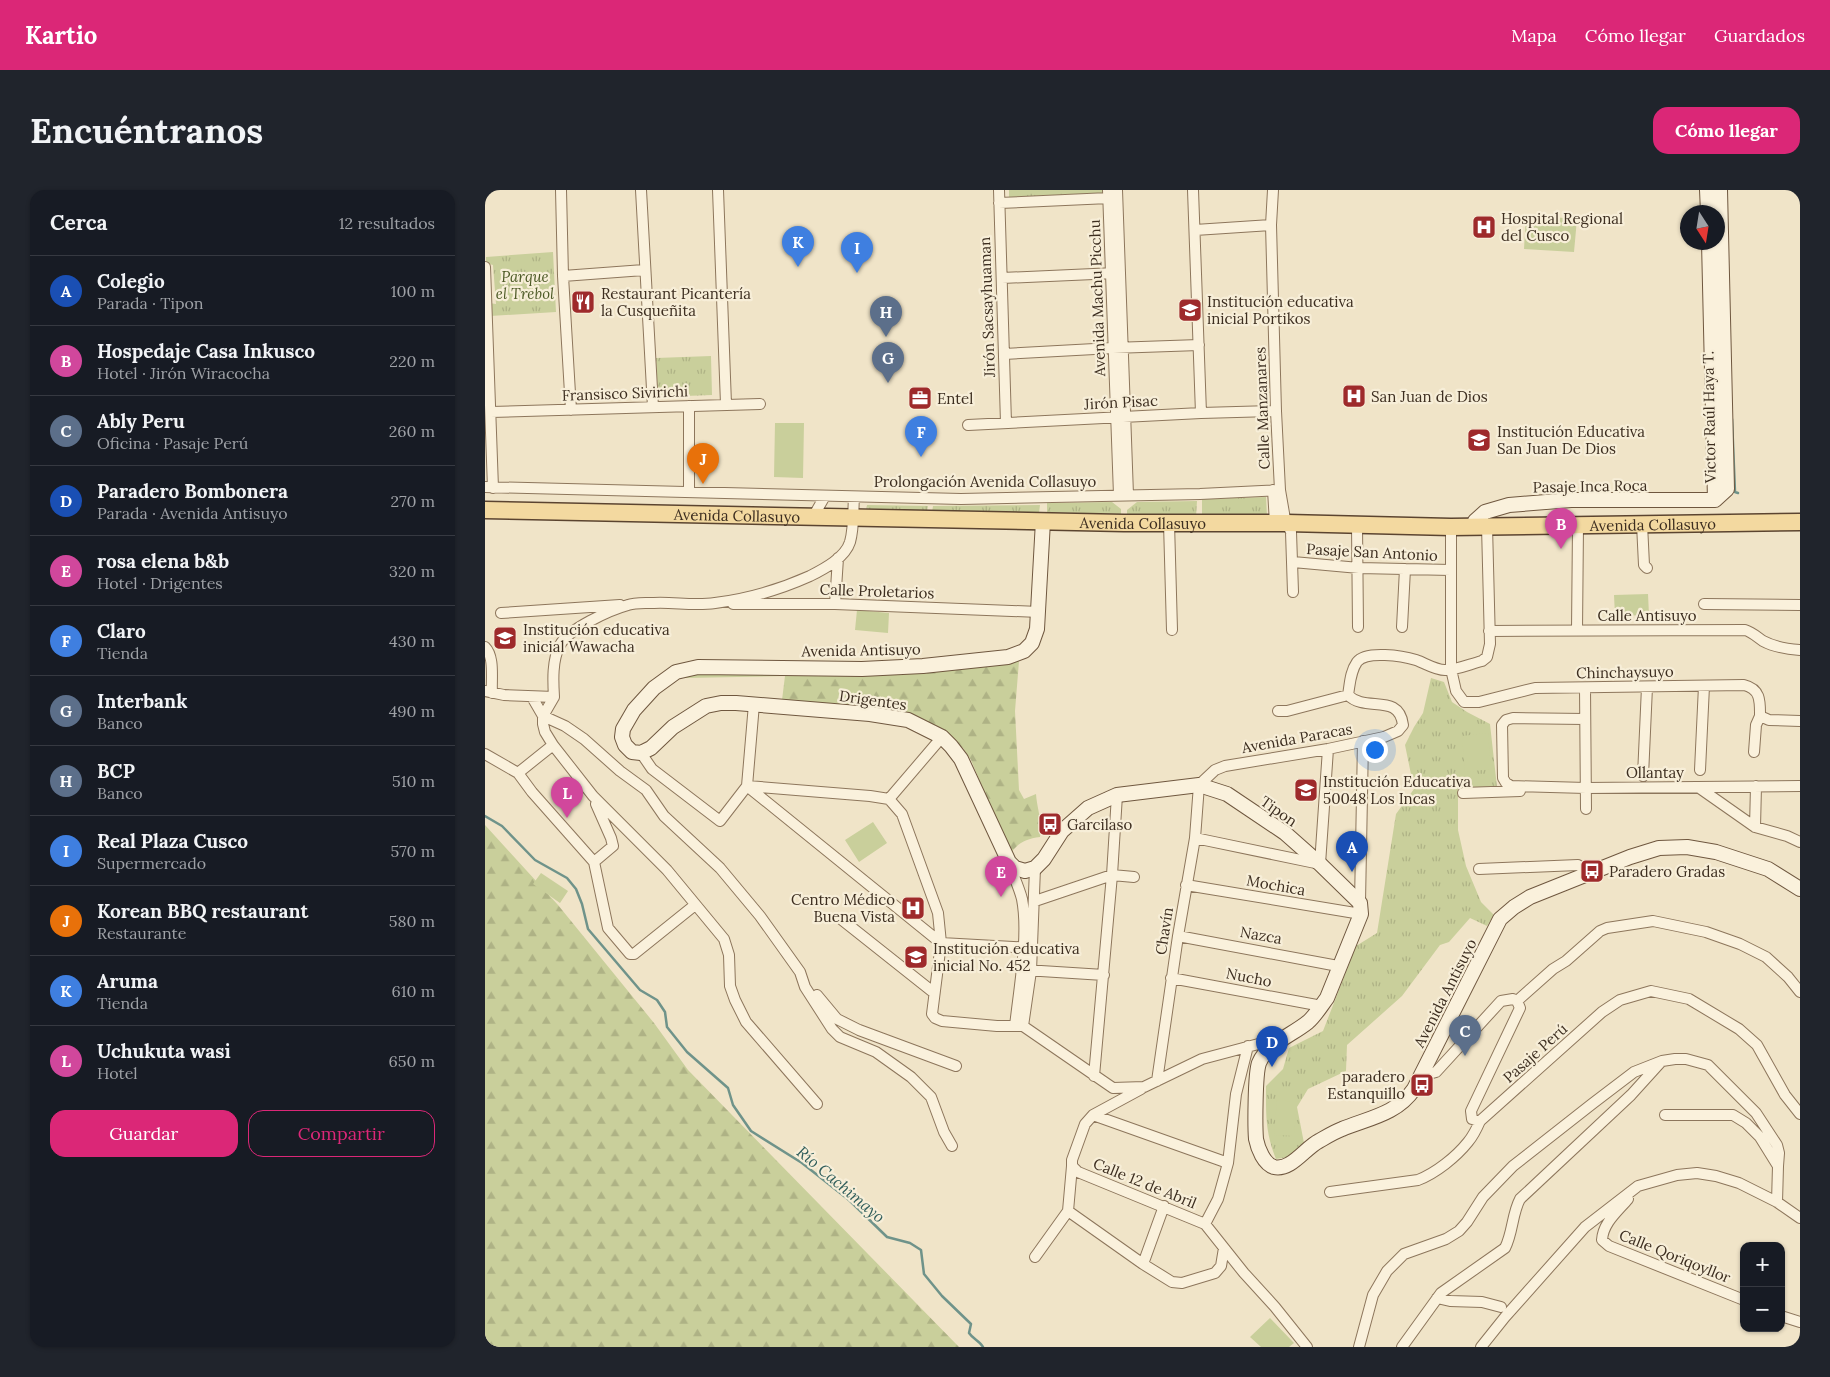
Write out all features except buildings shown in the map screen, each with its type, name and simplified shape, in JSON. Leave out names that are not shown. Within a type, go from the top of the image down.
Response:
[{"type":"main road","name":"Avenida Collasuyo","points":[[485,510],[853,518],[1451,527],[1800,522]]},
{"type":"street","points":[[561,190],[563,276],[571,410]]},
{"type":"street","points":[[641,190],[653,407]]},
{"type":"street","points":[[718,190],[726,404]]},
{"type":"street","name":"Jirón Sacsayhuaman","points":[[999,190],[1006,423]]},
{"type":"street","name":"Avenida Machu Picchu","points":[[1115,273],[1117,190]]},
{"type":"street","points":[[1193,190],[1201,413]]},
{"type":"street","name":"Calle Manzanares","points":[[1273,190],[1271,225],[1276,490],[1281,523],[1291,532],[1293,592]]},
{"type":"street","points":[[1707,190],[1708,205]]},
{"type":"street","name":"Victor Raúl Haya T.","points":[[1719,435],[1720,190]]},
{"type":"street","points":[[999,203],[1109,194]]},
{"type":"street","name":"Avenida Machu Picchu","points":[[1109,194],[1115,273],[1124,495]]},
{"type":"street","points":[[1195,230],[1271,225]]},
{"type":"street","name":"Victor Raúl Haya T.","points":[[1709,250],[1719,435],[1727,490],[1715,500]]},
{"type":"street","points":[[485,267],[491,412],[489,487]]},
{"type":"street","points":[[563,276],[644,270]]},
{"type":"street","points":[[1002,278],[1115,273]]},
{"type":"street","points":[[1004,354],[1199,345]]},
{"type":"street","name":"Fransisco Sivirichi","points":[[491,412],[760,404]]},
{"type":"street","points":[[689,406],[689,492]]},
{"type":"street","name":"Jirón Pisac","points":[[968,425],[1201,413],[1276,412]]},
{"type":"street","name":"Prolongación Avenida Collasuyo","points":[[489,487],[961,499],[1276,490]]},
{"type":"street","points":[[813,517],[825,496]]},
{"type":"street","points":[[501,613],[655,602],[713,604],[795,582],[820,571],[838,558],[850,543],[854,497]]},
{"type":"street","name":"Pasaje Inca Roca","points":[[1481,526],[1475,521],[1485,512],[1509,505],[1571,500],[1715,500]]},
{"type":"street","name":"Avenida Antisuyo","points":[[641,753],[632,752],[625,745],[622,737],[623,729],[634,710],[655,688],[676,672],[698,667],[716,666],[870,668],[923,666],[1008,656],[1024,651],[1032,643],[1037,629],[1043,521]]},
{"type":"street","points":[[1169,523],[1172,630]]},
{"type":"street","points":[[1642,524],[1644,564],[1647,568]]},
{"type":"street","points":[[1357,525],[1359,568],[1358,627]]},
{"type":"street","points":[[1278,711],[1287,711],[1348,695],[1351,674],[1357,662],[1363,657],[1387,655],[1415,660],[1441,670],[1482,661],[1487,657],[1490,644],[1481,526]]},
{"type":"street","points":[[1577,630],[1578,526]]},
{"type":"street","points":[[1451,527],[1451,669]]},
{"type":"street","points":[[835,604],[838,558]]},
{"type":"street","name":"Pasaje San Antonio","points":[[1293,562],[1359,568],[1451,570]]},
{"type":"street","points":[[1402,627],[1405,569]]},
{"type":"street","points":[[629,604],[583,624],[566,635],[560,644],[556,657],[553,684],[554,697],[543,716],[545,732],[593,796],[667,870],[723,939],[729,955],[729,986],[747,1022],[817,1104]]},
{"type":"street","name":"Calle Proletarios","points":[[713,604],[835,604],[1039,612]]},
{"type":"street","points":[[1703,604],[1800,605]]},
{"type":"street","name":"Calle Antisuyo","points":[[1489,631],[1745,630],[1765,642],[1783,648],[1800,650]]},
{"type":"street","points":[[485,647],[491,657],[488,692],[532,697],[554,697]]},
{"type":"street","name":"Chinchaysuyo","points":[[1451,669],[1456,691],[1464,702],[1479,702],[1533,688],[1744,685],[1753,688],[1759,697],[1760,716]]},
{"type":"street","points":[[1700,770],[1704,686]]},
{"type":"street","points":[[1643,776],[1647,687]]},
{"type":"street","points":[[1585,688],[1586,809]]},
{"type":"street","name":"Avenida Paracas","points":[[1199,785],[1215,770],[1225,766],[1328,749],[1385,737],[1398,731],[1403,725],[1401,714],[1396,709],[1387,705],[1360,703],[1348,695]]},
{"type":"street","points":[[532,697],[543,716],[565,726],[584,738],[620,771],[646,790],[664,816],[720,868],[761,916],[800,972],[837,1019],[859,1030],[956,1066]]},
{"type":"street","name":"Drigentes","points":[[641,753],[651,748],[673,728],[706,706],[721,703],[869,714],[908,720],[942,737],[961,759],[1009,862]]},
{"type":"street","points":[[641,753],[652,769],[720,821],[747,786],[754,704]]},
{"type":"street","points":[[1755,752],[1756,726],[1760,716],[1769,720],[1800,721]]},
{"type":"street","name":"Ollantay","points":[[1585,719],[1513,718],[1506,720],[1501,725],[1503,778],[1506,783],[1511,786],[1586,788],[1800,786]]},
{"type":"street","points":[[889,799],[942,737]]},
{"type":"street","points":[[1093,1115],[1144,1087],[1203,1059],[1289,1036],[1309,1021],[1322,1006],[1327,998],[1360,909],[1363,741]]},
{"type":"street","points":[[518,773],[553,745]]},
{"type":"street","points":[[1195,838],[1320,864],[1328,749]]},
{"type":"street","points":[[485,754],[518,773],[532,792],[594,862],[608,928],[630,954],[634,954],[695,906]]},
{"type":"street","name":"Tipon","points":[[1035,868],[1044,859],[1062,831],[1088,808],[1117,795],[1199,785],[1227,794],[1285,833],[1320,864],[1360,909]]},
{"type":"street","name":"Chavín","points":[[1157,1081],[1171,978],[1195,838],[1199,785]]},
{"type":"street","points":[[747,786],[889,799],[902,814],[937,913],[941,943],[931,1014],[942,1021],[1019,1026],[1113,1088],[1144,1087]]},
{"type":"street","points":[[747,786],[941,943],[1028,948]]},
{"type":"street","points":[[1755,827],[1756,786]]},
{"type":"street","points":[[1698,787],[1755,827],[1787,836],[1800,842]]},
{"type":"street","points":[[1463,793],[1586,788]]},
{"type":"street","points":[[1094,1076],[1104,975],[1117,795]]},
{"type":"street","points":[[593,796],[613,846],[594,862]]},
{"type":"street","name":"Avenida Antisuyo","points":[[1289,1036],[1265,1052],[1259,1064],[1257,1076],[1257,1140],[1263,1157],[1272,1167],[1281,1168],[1289,1164],[1314,1143],[1340,1130],[1400,1106],[1414,1090],[1496,927],[1505,914],[1530,897],[1630,857],[1653,850],[1687,847],[1716,852],[1768,869],[1800,889]]},
{"type":"street","points":[[1009,862],[1015,868],[1025,871],[1035,868],[1035,901],[1019,1026]]},
{"type":"street","points":[[1009,862],[1021,898],[1028,948]]},
{"type":"street","points":[[1479,869],[1578,865],[1591,874]]},
{"type":"street","points":[[1035,901],[1112,875],[1134,877]]},
{"type":"street","name":"Mochica","points":[[1187,885],[1360,909]]},
{"type":"street","points":[[841,919],[933,992]]},
{"type":"street","points":[[1423,1072],[1425,1075],[1430,1075],[1439,1069],[1501,1001],[1513,999],[1517,1001],[1553,969],[1566,961],[1600,931],[1607,928],[1653,921],[1705,932],[1740,944],[1766,957],[1788,976],[1800,992]]},
{"type":"street","name":"Nazca","points":[[1178,936],[1338,966]]},
{"type":"street","points":[[1026,971],[1104,975]]},
{"type":"street","points":[[800,972],[805,987],[832,1029],[840,1037],[876,1052],[911,1077],[931,1097],[944,1132],[952,1146]]},
{"type":"street","name":"Nucho","points":[[1171,978],[1322,1006]]},
{"type":"street","name":"Pasaje Perú","points":[[1517,1001],[1520,1008],[1471,1110],[1472,1119],[1480,1122],[1602,1012],[1619,1000],[1651,991],[1689,999],[1739,1029],[1757,1046],[1785,1095],[1800,1114]]},
{"type":"street","points":[[1248,1046],[1236,1094],[1228,1163],[1219,1199],[1205,1224],[1307,1347]]},
{"type":"street","points":[[1359,1347],[1373,1295],[1387,1271],[1404,1254],[1446,1239],[1459,1231],[1483,1197],[1513,1166],[1634,1072],[1662,1061],[1686,1058],[1708,1065],[1756,1113],[1777,1145],[1779,1153],[1777,1202]]},
{"type":"street","points":[[1402,1347],[1441,1292],[1505,1248],[1509,1241],[1520,1199],[1631,1095],[1662,1061]]},
{"type":"street","points":[[1093,1115],[1228,1163]]},
{"type":"street","name":"Calle 12 de Abril","points":[[1093,1115],[1085,1124],[1072,1160],[1072,1166],[1078,1172],[1205,1224]]},
{"type":"street","points":[[1665,1115],[1733,1115],[1746,1123],[1760,1137],[1778,1166]]},
{"type":"street","points":[[1330,1192],[1425,1177],[1457,1154],[1470,1140],[1480,1122]]},
{"type":"street","points":[[1035,1257],[1067,1211],[1072,1166]]},
{"type":"street","points":[[1481,1347],[1505,1317],[1585,1227],[1638,1186],[1677,1175],[1697,1173],[1715,1176],[1739,1183],[1777,1202],[1800,1218]]},
{"type":"street","name":"Calle Qoriqoyllor","points":[[1638,1186],[1605,1226],[1602,1232],[1602,1240],[1609,1246],[1740,1298]]},
{"type":"street","points":[[1143,1264],[1164,1206]]},
{"type":"street","points":[[1067,1211],[1172,1282],[1182,1283],[1215,1273],[1221,1266],[1224,1248]]},
{"type":"street","points":[[1437,1298],[1450,1301],[1482,1302],[1501,1307]]},
{"type":"street","points":[[1785,1317],[1800,1322]]},
{"type":"green space","points":[[1009,190],[1106,190],[1106,196],[1009,200]]},
{"type":"green space","points":[[1526,215],[1577,219],[1574,252],[1524,249]]},
{"type":"green space","name":"Parque el Trebol","points":[[553,252],[556,312],[490,316],[489,303],[496,304],[493,265],[486,263],[486,257]]},
{"type":"green space","points":[[711,356],[712,395],[658,397],[656,358]]},
{"type":"green space","points":[[775,423],[804,423],[803,478],[774,477]]},
{"type":"green space","points":[[1266,497],[1267,516],[1202,515],[1202,499]]},
{"type":"green space","points":[[1197,501],[1196,517],[1127,515],[1127,510],[1137,502]]},
{"type":"green space","points":[[1112,502],[1121,509],[1121,514],[1047,512],[1047,503]]},
{"type":"green space","points":[[867,505],[928,506],[927,512],[866,512]]},
{"type":"green space","points":[[1040,505],[1039,513],[932,512],[933,506]]},
{"type":"green space","points":[[1648,594],[1649,615],[1615,616],[1614,595]]},
{"type":"green space","points":[[857,610],[889,613],[888,633],[855,630]]},
{"type":"green space","points":[[1019,661],[1015,711],[1019,790],[1024,799],[1036,794],[1041,832],[1040,837],[1023,842],[1010,854],[971,760],[963,748],[910,715],[881,708],[768,704],[782,700],[785,676],[685,678],[687,673],[905,672]]},
{"type":"green space","points":[[1431,678],[1444,682],[1452,702],[1490,724],[1497,787],[1458,789],[1458,830],[1466,866],[1481,902],[1494,915],[1487,926],[1470,918],[1449,942],[1440,945],[1402,996],[1347,1045],[1346,1071],[1308,1089],[1297,1107],[1304,1143],[1289,1157],[1276,1159],[1268,1131],[1266,1086],[1283,1069],[1289,1048],[1323,1031],[1356,946],[1377,933],[1396,814],[1414,789],[1405,745],[1423,713]]},
{"type":"green space","points":[[1488,733],[1491,769],[1465,772],[1462,736]]},
{"type":"green space","points":[[873,822],[887,843],[859,862],[845,840]]},
{"type":"green space","points":[[485,825],[558,905],[654,1023],[688,1070],[959,1347],[485,1347]]},
{"type":"green space","points":[[541,873],[568,891],[560,903],[533,884]]},
{"type":"green space","points":[[1277,1100],[1297,1102],[1294,1136],[1274,1135]]},
{"type":"green space","points":[[1270,1318],[1294,1343],[1289,1347],[1261,1347],[1250,1337]]},
{"type":"waterway","points":[[1732,419],[1735,492],[1738,493]]},
{"type":"waterway","name":"Río Cachimayo","points":[[485,816],[502,826],[535,860],[567,878],[576,889],[588,929],[640,990],[657,1000],[665,1012],[667,1027],[687,1052],[728,1088],[733,1105],[751,1131],[802,1163],[849,1200],[887,1237],[910,1243],[921,1250],[924,1274],[942,1296],[971,1324],[969,1333],[983,1347]]},
{"type":"place","name":"Hospital Regional del Cusco","points":[[1484,227]]},
{"type":"place","name":"Aruma","points":[[798,267]]},
{"type":"place","name":"Real Plaza Cusco","points":[[857,273]]},
{"type":"place","name":"Restaurant Picantería la Cusqueñita","points":[[583,302]]},
{"type":"place","name":"Institución educativa inicial Portikos","points":[[1190,310]]},
{"type":"place","name":"BCP","points":[[886,337]]},
{"type":"place","name":"Interbank","points":[[888,383]]},
{"type":"place","name":"San Juan de Dios","points":[[1354,396]]},
{"type":"place","name":"Entel","points":[[920,398]]},
{"type":"place","name":"Institución Educativa San Juan De Dios","points":[[1479,440]]},
{"type":"place","name":"Claro","points":[[921,457]]},
{"type":"place","name":"Korean BBQ restaurant","points":[[703,484]]},
{"type":"place","name":"Hospedaje Casa Inkusco","points":[[1561,549]]},
{"type":"place","name":"Institución educativa inicial Wawacha","points":[[505,638]]},
{"type":"place","name":"Institución Educativa 50048 Los Incas","points":[[1306,790]]},
{"type":"place","name":"Uchukuta wasi","points":[[567,818]]},
{"type":"place","name":"Garcilaso","points":[[1050,824]]},
{"type":"place","name":"Paradero Gradas","points":[[1592,871]]},
{"type":"place","name":"Colegio","points":[[1352,872]]},
{"type":"place","name":"rosa elena b&b","points":[[1001,897]]},
{"type":"place","name":"Centro Médico Buena Vista","points":[[913,908]]},
{"type":"place","name":"Institución educativa inicial No. 452","points":[[916,957]]},
{"type":"place","name":"Ably Peru","points":[[1465,1056]]},
{"type":"place","name":"Paradero Bombonera","points":[[1272,1067]]},
{"type":"place","name":"paradero Estanquillo","points":[[1422,1085]]}]
